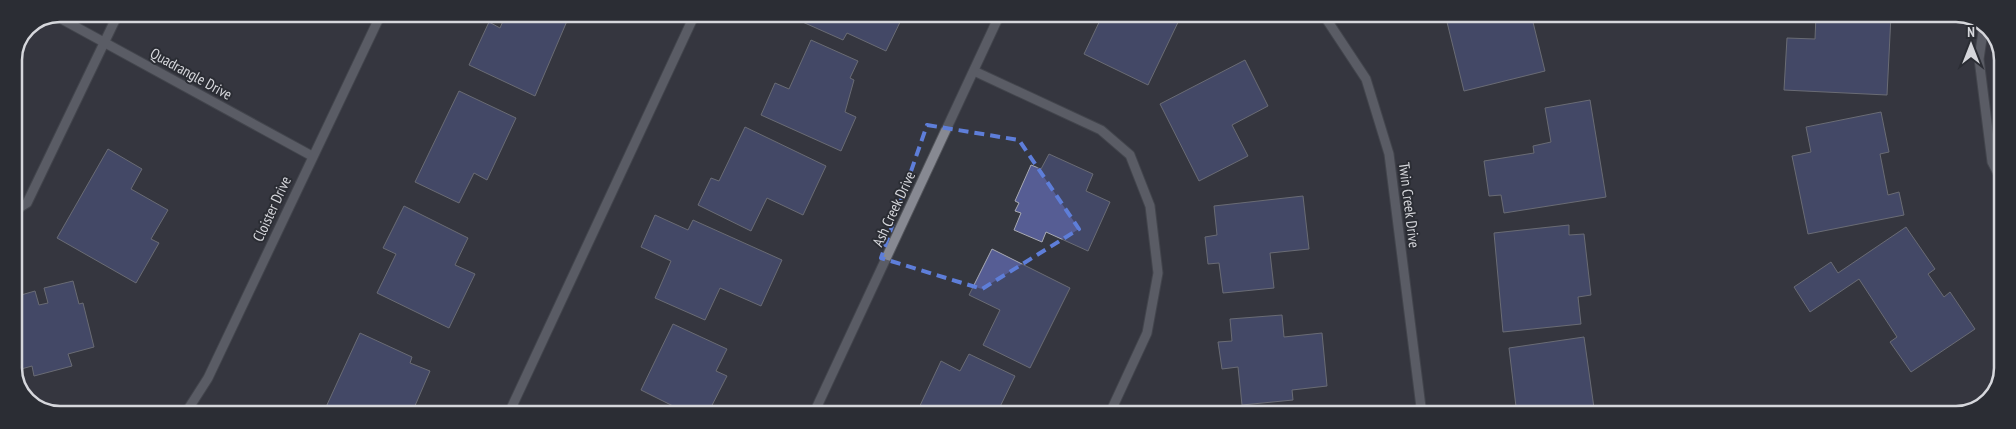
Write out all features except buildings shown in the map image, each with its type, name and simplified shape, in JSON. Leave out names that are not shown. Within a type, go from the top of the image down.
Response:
[{"type":"street","name":"Quadrangle Drive","points":[[69,23],[312,156]]},
{"type":"street","points":[[22,205],[26,203],[114,23]]},
{"type":"street","name":"Cloister Drive","points":[[190,406],[208,378],[377,23]]},
{"type":"street","points":[[512,406],[691,23]]},
{"type":"street","name":"Ash Creek Drive","points":[[817,406],[996,23]]},
{"type":"street","name":"Twin Creek Drive","points":[[1329,23],[1366,79],[1389,154],[1421,406]]},
{"type":"street","points":[[1983,35],[1979,59],[1993,165]]},
{"type":"street","points":[[974,71],[1100,130],[1130,155],[1150,206],[1158,273],[1147,333],[1113,406]]},
{"type":"highlighted area","points":[[927,125],[1019,140],[1079,229],[982,289],[881,258]]}]
